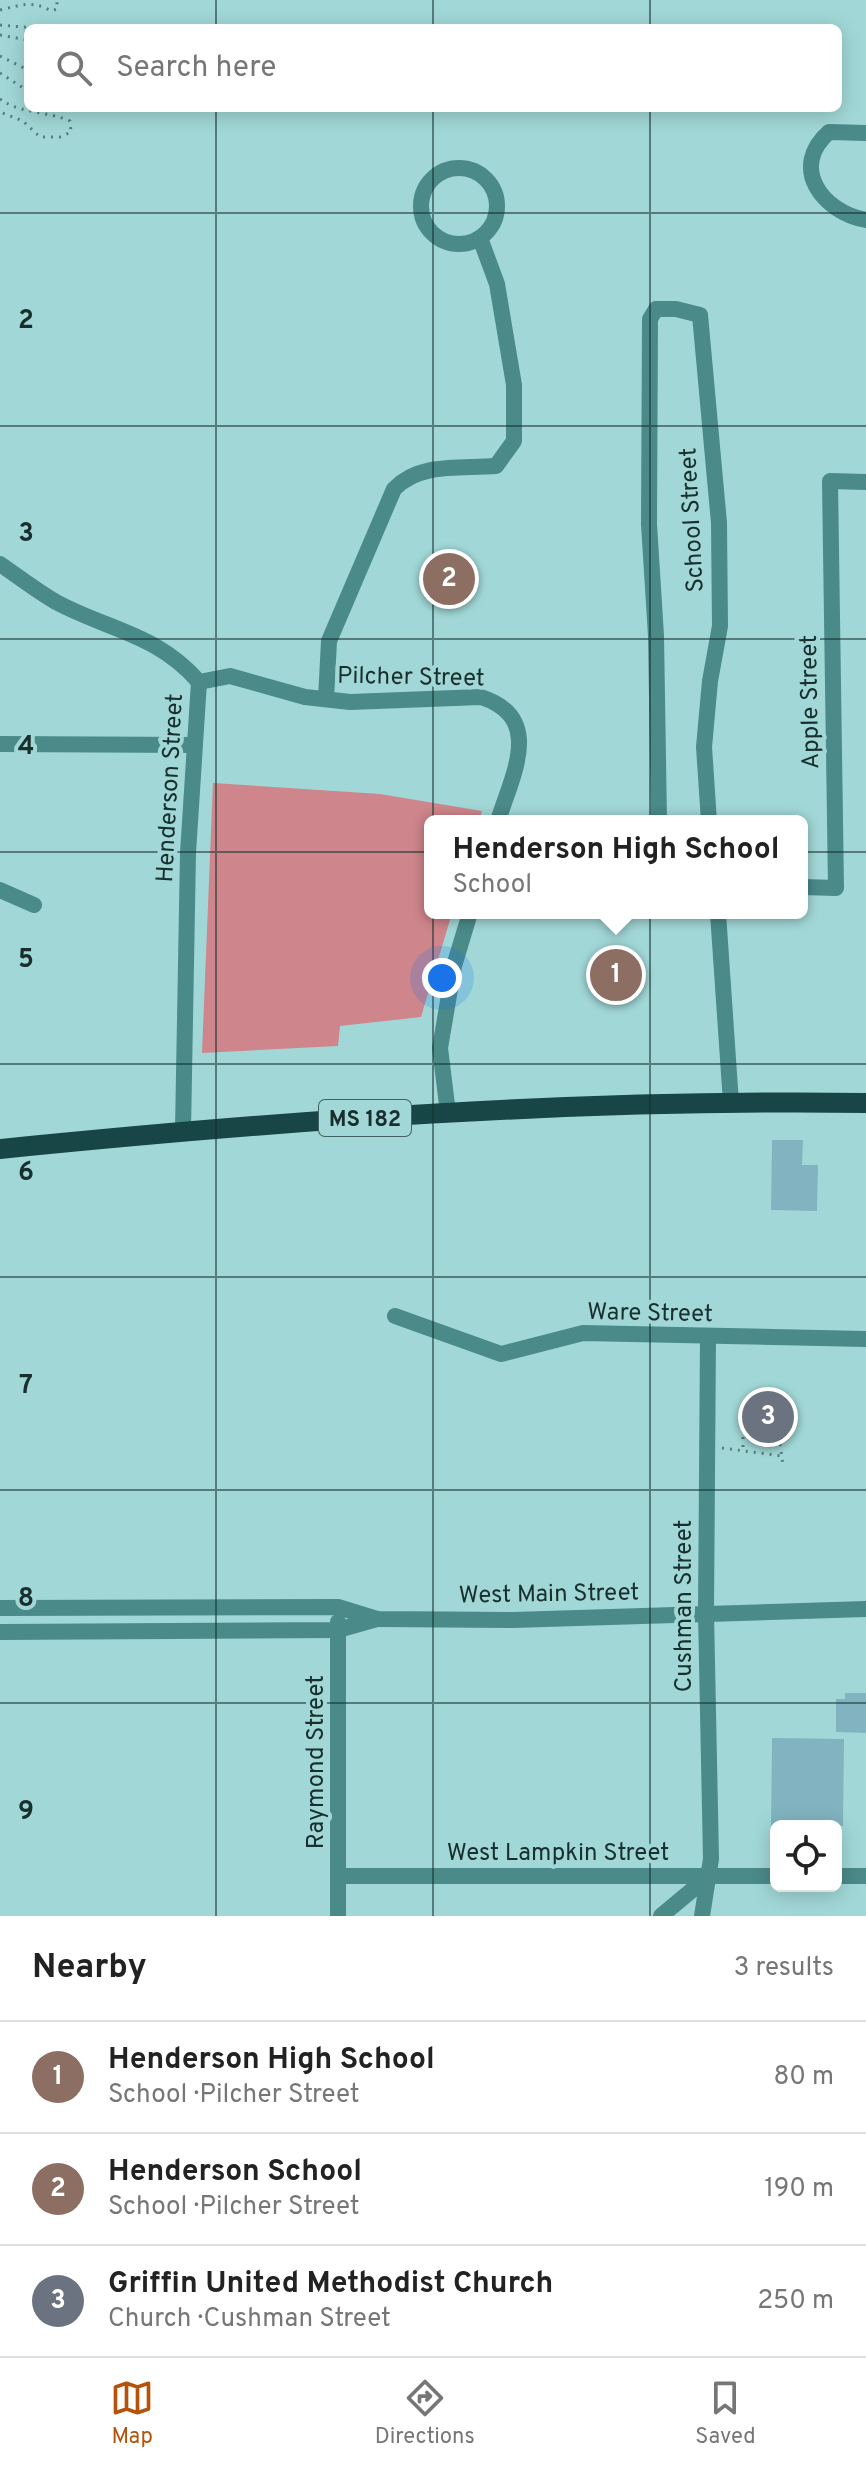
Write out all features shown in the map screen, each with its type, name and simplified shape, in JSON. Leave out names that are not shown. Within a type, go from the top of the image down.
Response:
[{"type":"main road","name":"MS 182","points":[[0,1149],[183,1130],[448,1113],[731,1103],[866,1103]]},
{"type":"street","points":[[866,133],[829,132],[815,144],[811,166],[819,195],[833,209],[866,220]]},
{"type":"street","points":[[455,168],[472,170],[492,185],[497,212],[490,229],[480,238],[462,244],[446,242],[433,234],[423,219],[421,206],[425,189],[439,173],[455,168]]},
{"type":"street","points":[[326,699],[329,641],[394,489],[407,476],[422,470],[496,466],[514,441],[514,385],[497,284],[480,238]]},
{"type":"street","name":"School Street","points":[[659,815],[656,636],[649,524],[650,319],[656,309],[676,309],[700,315],[719,523],[720,626],[710,681],[704,747],[709,815]]},
{"type":"street","name":"Apple Street","points":[[808,887],[836,888],[830,481],[866,482]]},
{"type":"street","name":"Henderson Street","points":[[0,564],[57,602],[159,646],[183,664],[199,682],[183,1007],[183,1130]]},
{"type":"street","name":"Pilcher Street","points":[[199,682],[230,676],[350,702],[481,697],[499,703],[519,726],[520,746],[500,815]]},
{"type":"street","points":[[0,744],[194,745]]},
{"type":"street","points":[[0,890],[34,905]]},
{"type":"street","points":[[448,1113],[440,1048],[454,966],[468,919]]},
{"type":"street","points":[[718,919],[731,1103]]},
{"type":"street","name":"Ware Street","points":[[395,1316],[501,1354],[583,1333],[866,1339]]},
{"type":"street","name":"Cushman Street","points":[[702,1916],[709,1876],[706,1613],[708,1336]]},
{"type":"street","name":"West Main Street","points":[[0,1608],[338,1607],[377,1619]]},
{"type":"street","name":"Raymond Street","points":[[338,1607],[338,1916]]},
{"type":"street","name":"West Main Street","points":[[0,1632],[338,1630],[377,1619],[513,1620],[866,1609]]},
{"type":"street","name":"West Lampkin Street","points":[[339,1876],[770,1876]]},
{"type":"street","points":[[661,1916],[709,1876]]},
{"type":"street","points":[[842,1876],[866,1876]]},
{"type":"path","points":[[0,10],[27,3],[38,4],[51,11],[57,9],[57,0]]},
{"type":"path","points":[[0,25],[24,27]]},
{"type":"path","points":[[0,35],[24,39]]},
{"type":"path","points":[[0,56],[24,68]]},
{"type":"path","points":[[0,73],[24,88]]},
{"type":"path","points":[[0,99],[24,109]]},
{"type":"path","points":[[0,112],[23,121],[40,137],[60,137],[71,132],[73,126],[60,116],[39,112]]},
{"type":"path","points":[[743,1437],[743,1449]]},
{"type":"path","points":[[780,1444],[783,1465]]},
{"type":"path","points":[[708,1448],[743,1449],[782,1456]]},
{"type":"shaded area","points":[[213,783],[380,794],[482,811],[481,815],[424,815],[424,919],[450,919],[421,1017],[340,1026],[338,1046],[202,1053]]},
{"type":"building","points":[[772,1140],[803,1140],[802,1165],[818,1165],[817,1211],[771,1210]]},
{"type":"building","points":[[845,1693],[866,1693],[866,1733],[836,1732],[836,1699],[845,1699]]},
{"type":"building","points":[[772,1738],[844,1739],[843,1826],[842,1820],[771,1820]]},
{"type":"place","name":"Henderson School","points":[[449,579]]},
{"type":"place","name":"Henderson High School","points":[[616,975]]},
{"type":"place","name":"Griffin United Methodist Church","points":[[768,1417]]}]
